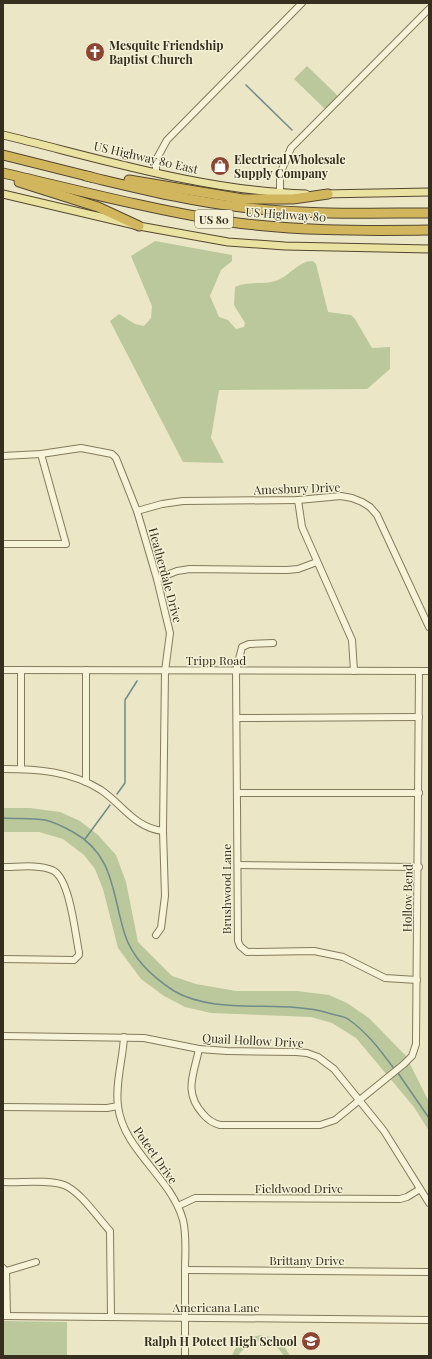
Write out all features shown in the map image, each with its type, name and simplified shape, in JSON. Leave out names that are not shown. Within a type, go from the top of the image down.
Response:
[{"type":"highway","name":"US 80","points":[[3,156],[86,176]]},
{"type":"highway","points":[[3,174],[24,184],[98,208],[139,226]]},
{"type":"highway","name":"US Highway 80","points":[[3,174],[169,211],[223,221],[277,227],[326,230],[429,230]]},
{"type":"highway","points":[[86,176],[115,178],[243,199],[293,198],[328,194]]},
{"type":"highway","name":"US Highway 80","points":[[86,176],[183,198],[241,207],[328,214],[429,213]]},
{"type":"main road","name":"US Highway 80 East","points":[[3,135],[156,172],[247,190],[328,194],[429,192]]},
{"type":"main road","points":[[3,194],[139,226],[228,242],[284,246],[429,249]]},
{"type":"street","points":[[156,172],[156,160],[167,140],[302,3]]},
{"type":"street","points":[[280,192],[280,174],[291,148],[429,9]]},
{"type":"street","name":"Heatherdale Drive","points":[[3,456],[41,454],[81,448],[112,454],[120,466],[137,510],[157,579],[170,633],[165,671],[163,831],[165,896],[161,928],[156,935]]},
{"type":"street","points":[[3,544],[66,544],[41,454]]},
{"type":"street","name":"Amesbury Drive","points":[[137,510],[183,501],[298,500],[341,496],[352,498],[370,507],[382,524],[429,627]]},
{"type":"street","points":[[298,500],[302,527],[352,640],[354,671]]},
{"type":"street","points":[[157,579],[177,571],[190,569],[287,570],[298,569],[318,562]]},
{"type":"street","name":"Brushwood Lane","points":[[272,643],[249,644],[242,647],[236,671],[238,718],[238,941],[247,952],[314,951],[342,957],[384,978],[417,980]]},
{"type":"street","name":"Tripp Road","points":[[3,670],[429,671]]},
{"type":"street","points":[[21,670],[21,770]]},
{"type":"street","points":[[86,670],[86,782]]},
{"type":"street","name":"Hollow Bend","points":[[200,1049],[191,1088],[191,1097],[195,1105],[212,1123],[320,1125],[335,1120],[412,1056],[416,1044],[419,867],[419,671]]},
{"type":"street","points":[[238,718],[419,717]]},
{"type":"street","points":[[3,770],[40,770],[60,773],[86,782],[112,798],[142,826],[152,830],[163,831]]},
{"type":"street","points":[[237,793],[419,793]]},
{"type":"street","points":[[238,864],[419,867]]},
{"type":"street","points":[[3,867],[44,868],[53,870],[60,876],[66,892],[79,952],[77,958],[74,960],[3,959]]},
{"type":"street","name":"Quail Hollow Drive","points":[[3,1036],[144,1038],[200,1049],[307,1053],[328,1063],[360,1100],[384,1131],[429,1203]]},
{"type":"street","name":"Poteet Drive","points":[[124,1037],[124,1056],[118,1086],[118,1106],[122,1123],[130,1140],[158,1174],[178,1206],[184,1229],[185,1356]]},
{"type":"street","points":[[3,1107],[107,1108],[118,1106]]},
{"type":"street","points":[[3,1182],[64,1185],[73,1191],[110,1231],[111,1317]]},
{"type":"street","name":"Fieldwood Drive","points":[[178,1206],[195,1198],[400,1199],[407,1197],[420,1189]]},
{"type":"street","points":[[5,1316],[5,1269],[36,1262]]},
{"type":"street","name":"Brittany Drive","points":[[185,1270],[429,1272]]},
{"type":"street","name":"Americana Lane","points":[[5,1316],[429,1320]]},
{"type":"green space","points":[[307,66],[338,96],[325,109],[294,79]]},
{"type":"green space","points":[[155,241],[232,255],[232,261],[221,270],[210,296],[219,317],[228,320],[236,329],[244,327],[245,323],[234,305],[235,287],[245,284],[273,282],[282,278],[303,263],[313,261],[316,264],[328,312],[351,315],[355,319],[372,348],[390,347],[390,369],[367,389],[219,390],[211,438],[224,463],[183,462],[110,321],[119,314],[135,324],[144,326],[151,318],[152,306],[131,256]]},
{"type":"green space","points":[[3,808],[30,808],[60,812],[80,821],[98,835],[116,855],[126,882],[138,942],[172,976],[196,984],[236,991],[297,991],[329,995],[347,1003],[369,1018],[406,1056],[429,1102],[429,1131],[414,1107],[356,1038],[332,1023],[311,1017],[211,1013],[185,1007],[164,996],[141,979],[118,948],[103,889],[95,869],[84,855],[63,839],[39,832],[3,832]]},
{"type":"green space","points":[[3,1321],[67,1322],[67,1356],[3,1356]]},
{"type":"green space","points":[[261,1335],[271,1337],[278,1341],[282,1344],[290,1356],[284,1356],[273,1344],[261,1341],[249,1345],[238,1356],[232,1356],[236,1347],[243,1341]]},
{"type":"waterway","points":[[246,85],[292,130]]},
{"type":"waterway","points":[[117,794],[125,783],[125,700],[137,681]]},
{"type":"waterway","points":[[85,839],[110,805]]},
{"type":"waterway","points":[[3,818],[49,821],[66,828],[87,841],[97,852],[110,877],[125,935],[133,952],[152,974],[174,991],[191,999],[210,1003],[310,1009],[344,1017],[355,1024],[368,1036],[395,1070]]},
{"type":"waterway","points":[[398,1073],[429,1118]]},
{"type":"place","name":"Mesquite Friendship Baptist Church","points":[[95,52]]},
{"type":"place","name":"Electrical Wholesale Supply Company","points":[[220,166]]},
{"type":"place","name":"Ralph H Poteet High School","points":[[311,1341]]}]
